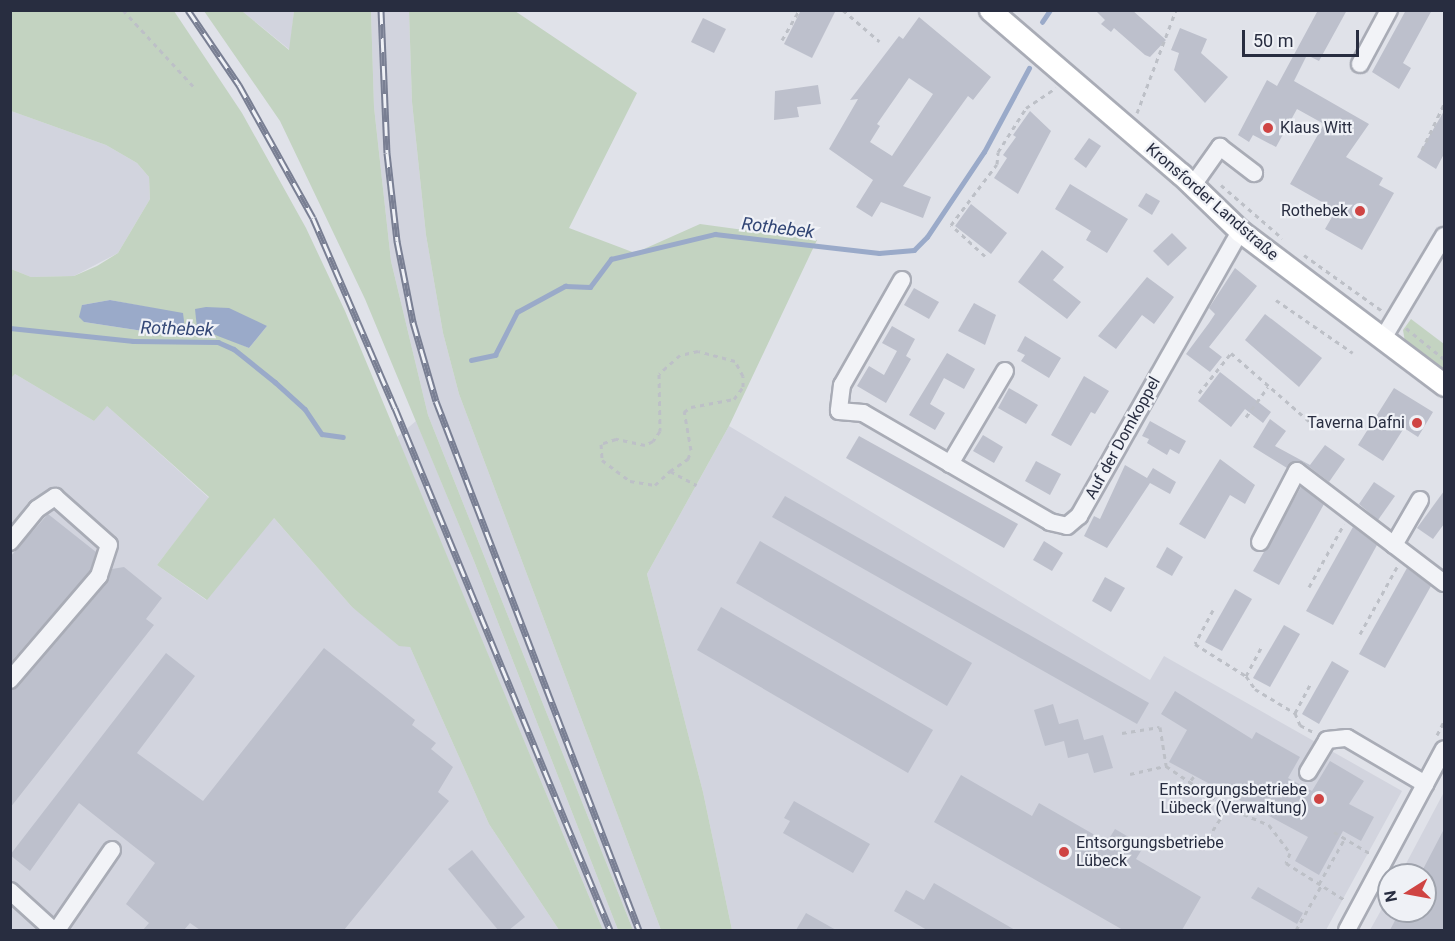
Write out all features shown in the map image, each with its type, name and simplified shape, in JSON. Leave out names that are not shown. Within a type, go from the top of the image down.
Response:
[{"type":"main road","name":"Kronsforder Landstraße","points":[[990,10],[1193,185],[1240,231],[1444,385]]},
{"type":"street","points":[[1360,64],[1389,10]]},
{"type":"street","points":[[1193,185],[1220,147],[1254,172]]},
{"type":"street","name":"Auf der Domkoppel","points":[[902,280],[842,385],[839,411],[863,413],[1050,522],[1067,526],[1079,516],[1240,231]]},
{"type":"street","points":[[1382,340],[1444,236]]},
{"type":"street","points":[[950,464],[1005,371]]},
{"type":"street","points":[[1260,542],[1297,471],[1444,583]]},
{"type":"street","points":[[10,542],[37,509],[55,497],[109,545],[99,576],[10,681]]},
{"type":"street","points":[[1400,549],[1420,500]]},
{"type":"street","points":[[1308,772],[1327,740],[1347,738],[1425,784]]},
{"type":"street","points":[[1347,930],[1444,749]]},
{"type":"street","points":[[10,891],[55,930],[112,850]]},
{"type":"path","points":[[123,10],[195,88]]},
{"type":"path","points":[[782,40],[799,10]]},
{"type":"path","points":[[843,10],[879,41]]},
{"type":"path","points":[[1143,96],[1176,10]]},
{"type":"path","points":[[985,256],[951,225],[997,164],[998,152],[1026,108],[1050,94],[1067,77]]},
{"type":"path","points":[[1422,150],[1444,104]]},
{"type":"path","points":[[1227,191],[1290,245]]},
{"type":"path","points":[[1299,253],[1395,320],[1444,359]]},
{"type":"path","points":[[1276,300],[1353,353]]},
{"type":"path","points":[[698,351],[735,362],[743,376],[743,387],[734,399],[691,407],[684,412],[691,450],[688,459],[670,471],[655,485],[630,481],[602,460],[601,444],[616,439],[645,445],[653,441],[660,431],[659,374],[680,355],[698,351]]},
{"type":"path","points":[[1199,393],[1231,352],[1261,375],[1268,387],[1310,422]]},
{"type":"path","points":[[1246,417],[1268,387]]},
{"type":"path","points":[[670,471],[696,485]]},
{"type":"path","points":[[1309,587],[1351,512]]},
{"type":"path","points":[[1360,634],[1400,549]]},
{"type":"path","points":[[1213,610],[1195,644],[1246,676],[1255,688],[1294,713],[1300,724],[1327,740]]},
{"type":"path","points":[[1246,676],[1262,646]]},
{"type":"path","points":[[1294,713],[1310,685]]},
{"type":"path","points":[[1122,733],[1160,727],[1166,766]]},
{"type":"path","points":[[1130,774],[1166,766],[1191,780],[1227,807],[1269,825],[1290,853],[1286,863],[1347,901]]},
{"type":"path","points":[[1191,780],[1195,775]]},
{"type":"path","points":[[1208,838],[1234,797]]},
{"type":"path","points":[[1334,832],[1372,854]]},
{"type":"path","points":[[1296,930],[1345,838]]},
{"type":"shaded area","points":[[242,11],[294,11],[290,50]]},
{"type":"shaded area","points":[[371,11],[409,11],[412,102],[426,235],[443,333],[459,394],[661,930],[633,930],[428,415],[391,261],[374,107]]},
{"type":"shaded area","points":[[11,111],[106,145],[137,163],[149,177],[150,199],[118,253],[74,276],[31,277],[11,269]]},
{"type":"shaded area","points":[[15,374],[94,421],[106,405],[209,498],[157,565],[206,600],[273,517],[352,607],[410,647],[489,824],[559,930],[11,930],[10,378]]},
{"type":"shaded area","points":[[416,421],[474,561],[618,930],[603,930],[397,437]]},
{"type":"shaded area","points":[[729,426],[1150,680],[1164,656],[1402,791],[1326,930],[732,930],[703,792],[647,574]]},
{"type":"shaded area","points":[[1444,792],[1444,930],[1370,930],[1377,917],[1377,923],[1437,923],[1437,863],[1406,863]]},
{"type":"green space","points":[[11,11],[174,11],[242,113],[306,228],[345,311],[603,930],[559,930],[489,824],[410,647],[399,646],[352,607],[274,518],[207,600],[157,565],[209,497],[107,406],[94,421],[15,374],[11,378],[11,269],[31,277],[74,276],[97,266],[118,253],[150,199],[149,177],[137,163],[106,145],[11,111]],"holes":[[[110,300],[157,309],[184,329],[156,333],[84,322],[82,305]],[[267,326],[249,348],[210,331]]]},
{"type":"green space","points":[[204,11],[242,11],[289,50],[294,11],[371,11],[374,107],[391,261],[428,415],[633,930],[618,930],[474,561],[365,299],[280,121]]},
{"type":"green space","points":[[409,11],[515,11],[637,93],[569,228],[635,253],[700,224],[817,240],[729,426],[647,574],[703,792],[732,930],[661,930],[459,394],[443,333],[426,235],[412,102]]},
{"type":"green space","points":[[1411,319],[1444,344],[1444,374],[1405,342],[1403,330]]},
{"type":"water","points":[[110,300],[183,313],[185,329],[156,333],[84,322],[79,317],[82,305]]},
{"type":"water","points":[[229,308],[267,326],[249,348],[197,328],[195,309]]},
{"type":"building","points":[[801,10],[836,10],[812,58],[784,44]]},
{"type":"building","points":[[1095,10],[1132,10],[1166,40],[1150,57],[1145,55],[1114,28],[1111,32],[1101,24],[1105,20]]},
{"type":"building","points":[[1314,10],[1347,10],[1319,61],[1307,55],[1294,81],[1369,124],[1346,157],[1383,178],[1379,185],[1394,193],[1362,250],[1325,229],[1336,210],[1290,184],[1324,124],[1297,109],[1276,147],[1253,135],[1249,142],[1238,135],[1267,80],[1277,86],[1317,12]]},
{"type":"building","points":[[1406,10],[1432,10],[1403,63],[1411,68],[1399,89],[1372,72]]},
{"type":"building","points":[[919,17],[991,77],[973,100],[968,96],[903,186],[931,197],[923,218],[881,202],[872,217],[856,207],[873,180],[829,149],[858,99],[850,100],[899,36],[903,39]],"holes":[[[909,78],[933,94],[892,156],[870,142],[880,126],[877,124]]]},
{"type":"building","points":[[703,18],[726,29],[714,53],[691,42]]},
{"type":"building","points":[[1180,28],[1207,39],[1201,53],[1228,77],[1205,103],[1174,70],[1179,53],[1171,50]]},
{"type":"building","points":[[818,85],[821,104],[797,107],[799,117],[774,120],[775,91]]},
{"type":"building","points":[[1030,111],[1051,131],[1018,194],[994,178],[1007,158],[1003,155],[1016,137],[1013,135]]},
{"type":"building","points":[[1444,111],[1444,154],[1436,169],[1417,157]]},
{"type":"building","points":[[1089,138],[1101,146],[1086,168],[1074,159]]},
{"type":"building","points":[[1070,184],[1128,219],[1107,253],[1086,240],[1091,231],[1055,209]]},
{"type":"building","points":[[1146,193],[1160,201],[1152,215],[1138,206]]},
{"type":"building","points":[[971,204],[1007,233],[991,254],[955,226]]},
{"type":"building","points":[[1172,233],[1187,248],[1168,266],[1153,251]]},
{"type":"building","points":[[1042,250],[1064,267],[1053,280],[1081,302],[1067,319],[1018,282]]},
{"type":"building","points":[[1235,268],[1257,286],[1209,347],[1222,357],[1210,372],[1186,354],[1215,314],[1209,308]]},
{"type":"building","points":[[1147,277],[1174,297],[1154,324],[1142,315],[1116,349],[1098,336]]},
{"type":"building","points":[[914,288],[939,302],[929,319],[904,305]]},
{"type":"building","points":[[974,303],[996,315],[985,345],[958,331]]},
{"type":"building","points":[[1265,314],[1322,358],[1299,387],[1245,340]]},
{"type":"building","points":[[892,326],[915,339],[906,356],[911,359],[886,403],[857,386],[869,366],[884,375],[897,351],[882,343]]},
{"type":"building","points":[[1025,336],[1061,358],[1049,378],[1021,361],[1025,355],[1017,351]]},
{"type":"building","points":[[947,353],[975,369],[964,389],[944,378],[930,404],[945,413],[935,430],[909,415]]},
{"type":"building","points":[[1220,372],[1271,412],[1263,423],[1245,409],[1231,427],[1198,401]]},
{"type":"building","points":[[1084,376],[1109,391],[1095,414],[1091,412],[1071,446],[1051,435]]},
{"type":"building","points":[[1009,388],[1038,405],[1026,424],[998,408]]},
{"type":"building","points":[[1394,388],[1433,412],[1418,437],[1404,428],[1383,461],[1358,445]]},
{"type":"building","points":[[1270,419],[1286,431],[1275,446],[1310,465],[1325,445],[1345,459],[1329,482],[1303,462],[1292,462],[1287,468],[1253,447]]},
{"type":"building","points":[[1150,421],[1186,441],[1179,454],[1170,449],[1167,455],[1147,443],[1149,439],[1142,436]]},
{"type":"building","points":[[983,435],[1003,447],[994,463],[973,451]]},
{"type":"building","points":[[859,436],[1018,524],[1004,548],[846,458]]},
{"type":"building","points":[[1220,459],[1255,485],[1245,504],[1230,495],[1205,539],[1179,524]]},
{"type":"building","points":[[1036,461],[1061,474],[1050,495],[1025,481]]},
{"type":"building","points":[[1125,465],[1147,478],[1153,468],[1176,482],[1170,494],[1150,483],[1107,548],[1084,536],[1094,516],[1100,519]]},
{"type":"building","points":[[1374,482],[1395,496],[1378,520],[1359,504]]},
{"type":"building","points":[[1301,487],[1324,504],[1279,585],[1253,571]]},
{"type":"building","points":[[1444,491],[1444,524],[1433,539],[1417,528]]},
{"type":"building","points":[[785,496],[1149,703],[1137,724],[772,517]]},
{"type":"building","points":[[48,514],[96,552],[90,571],[10,663],[10,557]]},
{"type":"building","points":[[1353,527],[1377,545],[1333,625],[1306,611]]},
{"type":"building","points":[[760,541],[972,663],[947,706],[736,583]]},
{"type":"building","points":[[1044,541],[1063,553],[1052,571],[1033,560]]},
{"type":"building","points":[[1167,547],[1183,557],[1172,576],[1156,567]]},
{"type":"building","points":[[124,567],[162,598],[146,619],[154,625],[10,808],[10,690],[18,687],[107,583],[112,569]]},
{"type":"building","points":[[1407,568],[1431,586],[1385,668],[1359,654]]},
{"type":"building","points":[[1105,577],[1125,588],[1111,612],[1092,601]]},
{"type":"building","points":[[1235,589],[1252,599],[1222,651],[1205,642]]},
{"type":"building","points":[[721,607],[933,730],[908,773],[697,650]]},
{"type":"building","points":[[1284,625],[1300,634],[1270,687],[1253,678]]},
{"type":"building","points":[[324,648],[415,720],[412,725],[436,743],[431,749],[453,767],[438,792],[449,801],[344,930],[200,930],[190,923],[184,930],[143,930],[149,923],[126,904],[155,863],[79,803],[30,871],[10,855],[166,653],[195,676],[137,753],[203,801]]},
{"type":"building","points":[[1332,661],[1349,671],[1319,724],[1302,714]]},
{"type":"building","points":[[1175,691],[1252,739],[1256,732],[1300,757],[1288,778],[1312,791],[1330,761],[1364,781],[1349,804],[1374,817],[1361,841],[1343,831],[1319,875],[1295,861],[1308,837],[1169,762],[1187,730],[1161,714]]},
{"type":"building","points":[[1053,704],[1059,724],[1078,719],[1084,740],[1103,735],[1113,768],[1094,773],[1088,753],[1068,758],[1064,741],[1045,746],[1034,710]]},
{"type":"building","name":"Entsorgungsbetriebe Lübeck","points":[[961,775],[1032,816],[1039,803],[1107,842],[1115,829],[1144,846],[1136,859],[1201,897],[1182,930],[1123,930],[934,822]]},
{"type":"building","points":[[794,801],[870,844],[853,873],[783,833],[790,821],[784,818]]},
{"type":"building","points":[[1444,829],[1444,930],[1390,930],[1394,923],[1437,923],[1437,863],[1426,863]]},
{"type":"building","points":[[472,850],[525,917],[509,930],[498,930],[448,869]]},
{"type":"building","points":[[934,883],[1015,930],[927,930],[894,911],[906,890],[924,900]]},
{"type":"building","points":[[1258,887],[1303,913],[1297,924],[1251,898]]},
{"type":"building","points":[[806,913],[836,930],[796,930]]},
{"type":"waterway","name":"Rothebek","points":[[1042,22],[1050,10]]},
{"type":"waterway","name":"Rothebek","points":[[471,360],[495,355],[517,312],[565,286],[590,287],[611,259],[715,234],[879,253],[914,250],[927,237],[984,152],[1029,68]]},
{"type":"waterway","name":"Rothebek","points":[[10,328],[133,341],[218,342],[234,349],[275,382],[305,409],[322,434],[343,437]]},
{"type":"railway","points":[[188,10],[239,85],[313,218],[395,408],[610,930]]},
{"type":"railway","points":[[381,10],[387,153],[397,241],[413,322],[436,401],[639,930]]},
{"type":"place","name":"Klaus Witt","points":[[1268,128]]},
{"type":"place","name":"Rothebek","points":[[1360,211]]},
{"type":"place","name":"Taverna Dafni","points":[[1417,423]]},
{"type":"place","name":"Entsorgungsbetriebe Lübeck (Verwaltung)","points":[[1319,799]]},
{"type":"place","name":"Entsorgungsbetriebe Lübeck","points":[[1064,852]]}]
